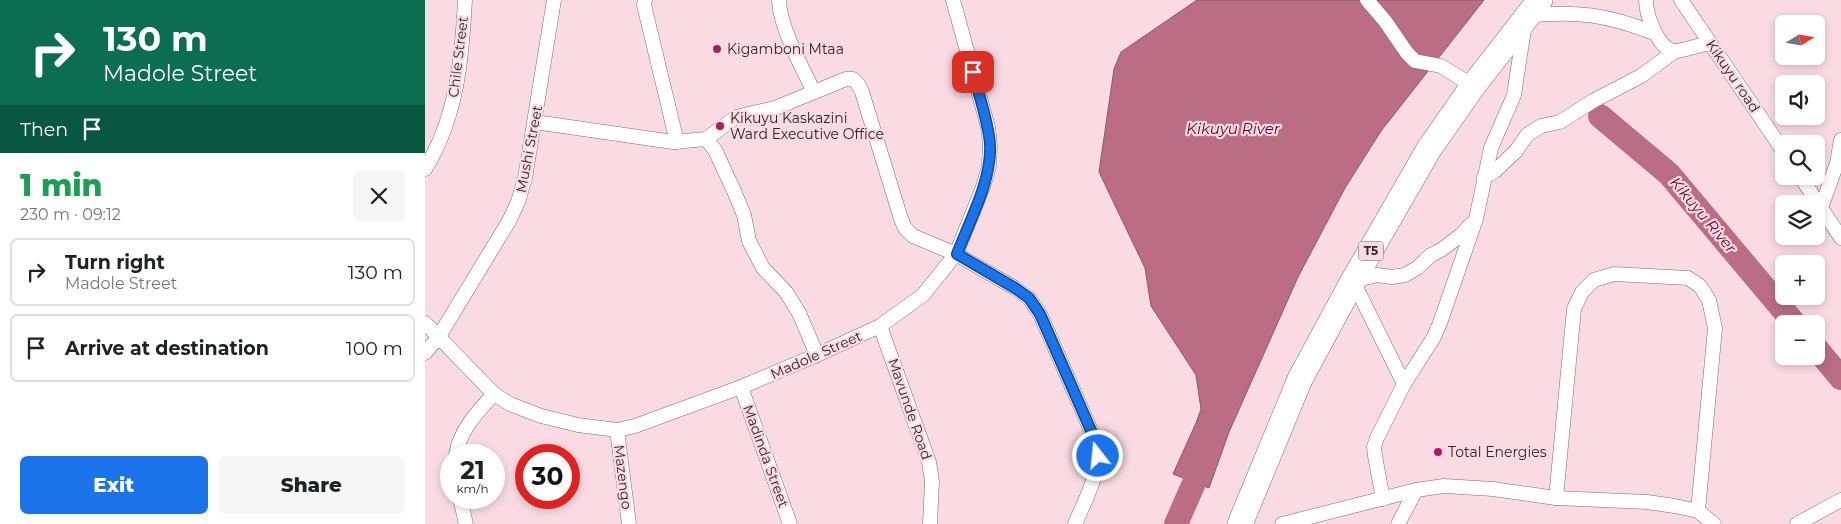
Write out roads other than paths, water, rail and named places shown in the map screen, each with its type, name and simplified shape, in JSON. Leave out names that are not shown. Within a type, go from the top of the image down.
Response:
[{"type":"highway","name":"T5","points":[[1240,524],[1299,378],[1353,282],[1429,149],[1473,86],[1533,8]]},
{"type":"street","name":"Chile Street","points":[[425,169],[434,154],[450,113],[460,68],[465,0]]},
{"type":"street","name":"Mushi Street","points":[[425,353],[438,338],[509,221],[518,202],[525,178],[535,122],[554,0]]},
{"type":"street","points":[[645,0],[644,5],[677,142]]},
{"type":"street","points":[[779,0],[779,11],[813,92]]},
{"type":"street","name":"Madole Street","points":[[425,324],[494,394],[510,404],[541,416],[578,426],[617,430],[635,426],[741,387],[880,326],[923,295],[957,254],[983,187],[989,166],[990,145],[987,127],[953,0]]},
{"type":"street","points":[[1367,0],[1415,61],[1441,66],[1473,86]]},
{"type":"street","points":[[1646,0],[1654,33],[1667,48],[1675,51]]},
{"type":"street","name":"Kikuyu road","points":[[1681,0],[1775,139]]},
{"type":"street","points":[[1383,499],[1374,447],[1404,384],[1441,323],[1476,218],[1491,148],[1514,95],[1533,8],[1601,16],[1654,33]]},
{"type":"street","points":[[1484,177],[1495,171],[1516,151],[1527,135],[1541,126],[1560,122],[1593,101],[1641,76],[1675,51],[1710,43]]},
{"type":"street","points":[[535,122],[677,142],[706,139],[736,117],[775,108],[846,79],[853,79],[858,84],[905,228],[913,236],[957,254],[1015,288],[1029,298],[1040,314],[1096,442],[1098,456],[1096,473],[1075,524]]},
{"type":"street","points":[[706,139],[715,150],[734,191],[744,215],[749,241],[763,268],[786,292],[799,313],[817,355]]},
{"type":"street","points":[[1825,198],[1839,163],[1841,140]]},
{"type":"street","points":[[1825,214],[1841,238]]},
{"type":"street","points":[[1404,384],[1353,282],[1377,275],[1392,277],[1405,275],[1461,235],[1476,218]]},
{"type":"street","points":[[1556,498],[1575,309],[1582,292],[1594,280],[1614,274],[1687,278],[1700,286],[1709,300],[1715,328],[1698,511]]},
{"type":"street","name":"Mavunde Road","points":[[880,326],[929,462],[932,481],[930,524]]},
{"type":"street","name":"Madinda Street","points":[[741,387],[790,524]]},
{"type":"street","points":[[459,444],[472,417],[494,394]]},
{"type":"street","name":"Mazengo","points":[[617,430],[629,524]]},
{"type":"street","points":[[1282,524],[1416,490],[1444,486],[1556,498],[1647,502],[1698,511],[1714,524]]},
{"type":"street","points":[[1398,524],[1416,490]]},
{"type":"street","points":[[1797,524],[1841,500]]},
{"type":"street","points":[[463,509],[466,524]]},
{"type":"water","name":"Kikuyu River","points":[[1197,0],[1484,0],[1381,131],[1345,188],[1298,277],[1229,432],[1209,488],[1173,474],[1201,409],[1196,375],[1151,306],[1145,268],[1099,172],[1114,69],[1121,52]]},
{"type":"waterway","name":"Kikuyu River","points":[[1600,116],[1669,174],[1787,315]]},
{"type":"waterway","name":"Kikuyu River","points":[[1825,359],[1841,378]]},
{"type":"waterway","points":[[1176,524],[1194,483]]},
{"type":"place","name":"Kigamboni Mtaa","points":[[717,49]]},
{"type":"place","name":"Kikuyu Kaskazini Ward Executive Office","points":[[720,126]]},
{"type":"place","name":"Total Energies","points":[[1438,452]]}]
